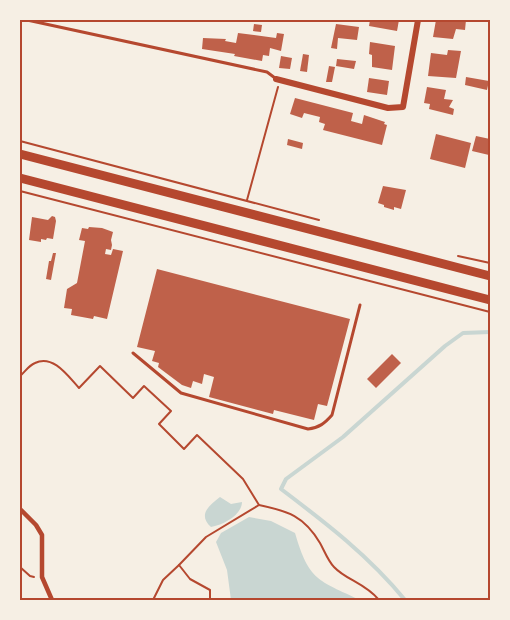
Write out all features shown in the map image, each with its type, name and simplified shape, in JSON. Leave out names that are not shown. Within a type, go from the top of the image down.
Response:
[{"type":"main road","points":[[20,154],[490,276]]},
{"type":"main road","points":[[20,178],[490,300]]},
{"type":"street","points":[[278,80],[388,108],[403,107],[418,20]]},
{"type":"street","points":[[20,509],[36,525],[42,535],[42,577],[52,600]]},
{"type":"lane","points":[[27,20],[267,72],[278,80]]},
{"type":"lane","points":[[132,353],[181,393],[308,429],[313,428],[327,422],[332,415],[360,305]]},
{"type":"path","points":[[248,201],[278,80]]},
{"type":"path","points":[[20,141],[325,221]]},
{"type":"path","points":[[20,191],[490,312]]},
{"type":"path","points":[[454,255],[490,263]]},
{"type":"path","points":[[20,376],[34,363],[44,361],[53,363],[80,387],[100,366],[134,396],[144,386],[171,411],[159,424],[184,448],[197,435],[236,472],[259,504]]},
{"type":"path","points":[[153,600],[163,580],[215,531],[259,504],[293,514],[315,535],[334,567],[372,592],[379,600]]},
{"type":"path","points":[[179,565],[190,579],[210,590],[210,600]]},
{"type":"path","points":[[20,567],[30,576],[42,577]]},
{"type":"shaded area","points":[[220,497],[231,504],[242,502],[241,507],[231,519],[211,527],[205,519],[206,511]]},
{"type":"shaded area","points":[[249,517],[271,521],[295,533],[305,561],[317,577],[360,600],[231,600],[227,570],[216,542],[221,533]]},
{"type":"building","points":[[370,20],[399,20],[397,31],[369,26]]},
{"type":"building","points":[[436,20],[466,20],[465,30],[456,29],[453,39],[433,37]]},
{"type":"building","points":[[254,24],[262,25],[261,32],[253,31]]},
{"type":"building","points":[[336,24],[359,27],[357,40],[338,38],[337,49],[331,48]]},
{"type":"building","points":[[238,33],[276,38],[277,33],[284,34],[281,51],[270,48],[269,56],[263,55],[262,61],[202,49],[203,38],[226,39],[225,41],[236,43]]},
{"type":"building","points":[[370,42],[395,46],[392,70],[372,67],[372,55],[369,54]]},
{"type":"building","points":[[448,50],[461,51],[456,78],[428,76],[431,53],[447,55]]},
{"type":"building","points":[[303,54],[309,55],[307,72],[300,71]]},
{"type":"building","points":[[281,56],[292,58],[290,69],[279,68]]},
{"type":"building","points":[[337,59],[356,61],[354,69],[336,66]]},
{"type":"building","points":[[329,66],[335,67],[332,82],[326,82]]},
{"type":"building","points":[[466,77],[489,81],[487,90],[465,85]]},
{"type":"building","points":[[369,78],[389,81],[387,95],[367,92]]},
{"type":"building","points":[[427,87],[446,90],[444,99],[453,100],[449,107],[454,109],[453,115],[429,109],[430,104],[424,103]]},
{"type":"building","points":[[295,98],[353,113],[351,121],[362,124],[364,115],[385,122],[384,124],[387,125],[382,145],[323,130],[325,124],[319,122],[320,117],[304,113],[302,118],[290,114]]},
{"type":"building","points":[[436,134],[471,143],[465,168],[430,159]]},
{"type":"building","points":[[476,136],[490,139],[489,155],[472,151]]},
{"type":"building","points":[[288,139],[303,143],[302,149],[287,145]]},
{"type":"building","points":[[383,186],[406,190],[401,209],[394,207],[394,210],[378,203]]},
{"type":"building","points":[[52,216],[56,221],[53,239],[41,239],[41,242],[29,240],[32,217],[48,220]]},
{"type":"building","points":[[89,227],[113,232],[111,250],[106,249],[105,254],[111,255],[113,249],[123,251],[107,319],[71,315],[72,309],[64,308],[67,289],[77,283],[85,241],[79,240],[82,228],[88,229]]},
{"type":"building","points":[[53,253],[56,253],[51,280],[46,279]]},
{"type":"building","points":[[157,269],[350,319],[327,406],[318,404],[314,420],[274,410],[273,414],[209,397],[214,377],[204,374],[202,384],[193,381],[191,388],[182,385],[158,367],[159,363],[152,361],[155,351],[137,347]]},
{"type":"building","points":[[392,354],[401,363],[376,388],[367,379]]},
{"type":"waterway","points":[[405,600],[377,569],[331,527],[281,489],[286,479],[343,437],[445,346],[463,333],[490,332]]}]
